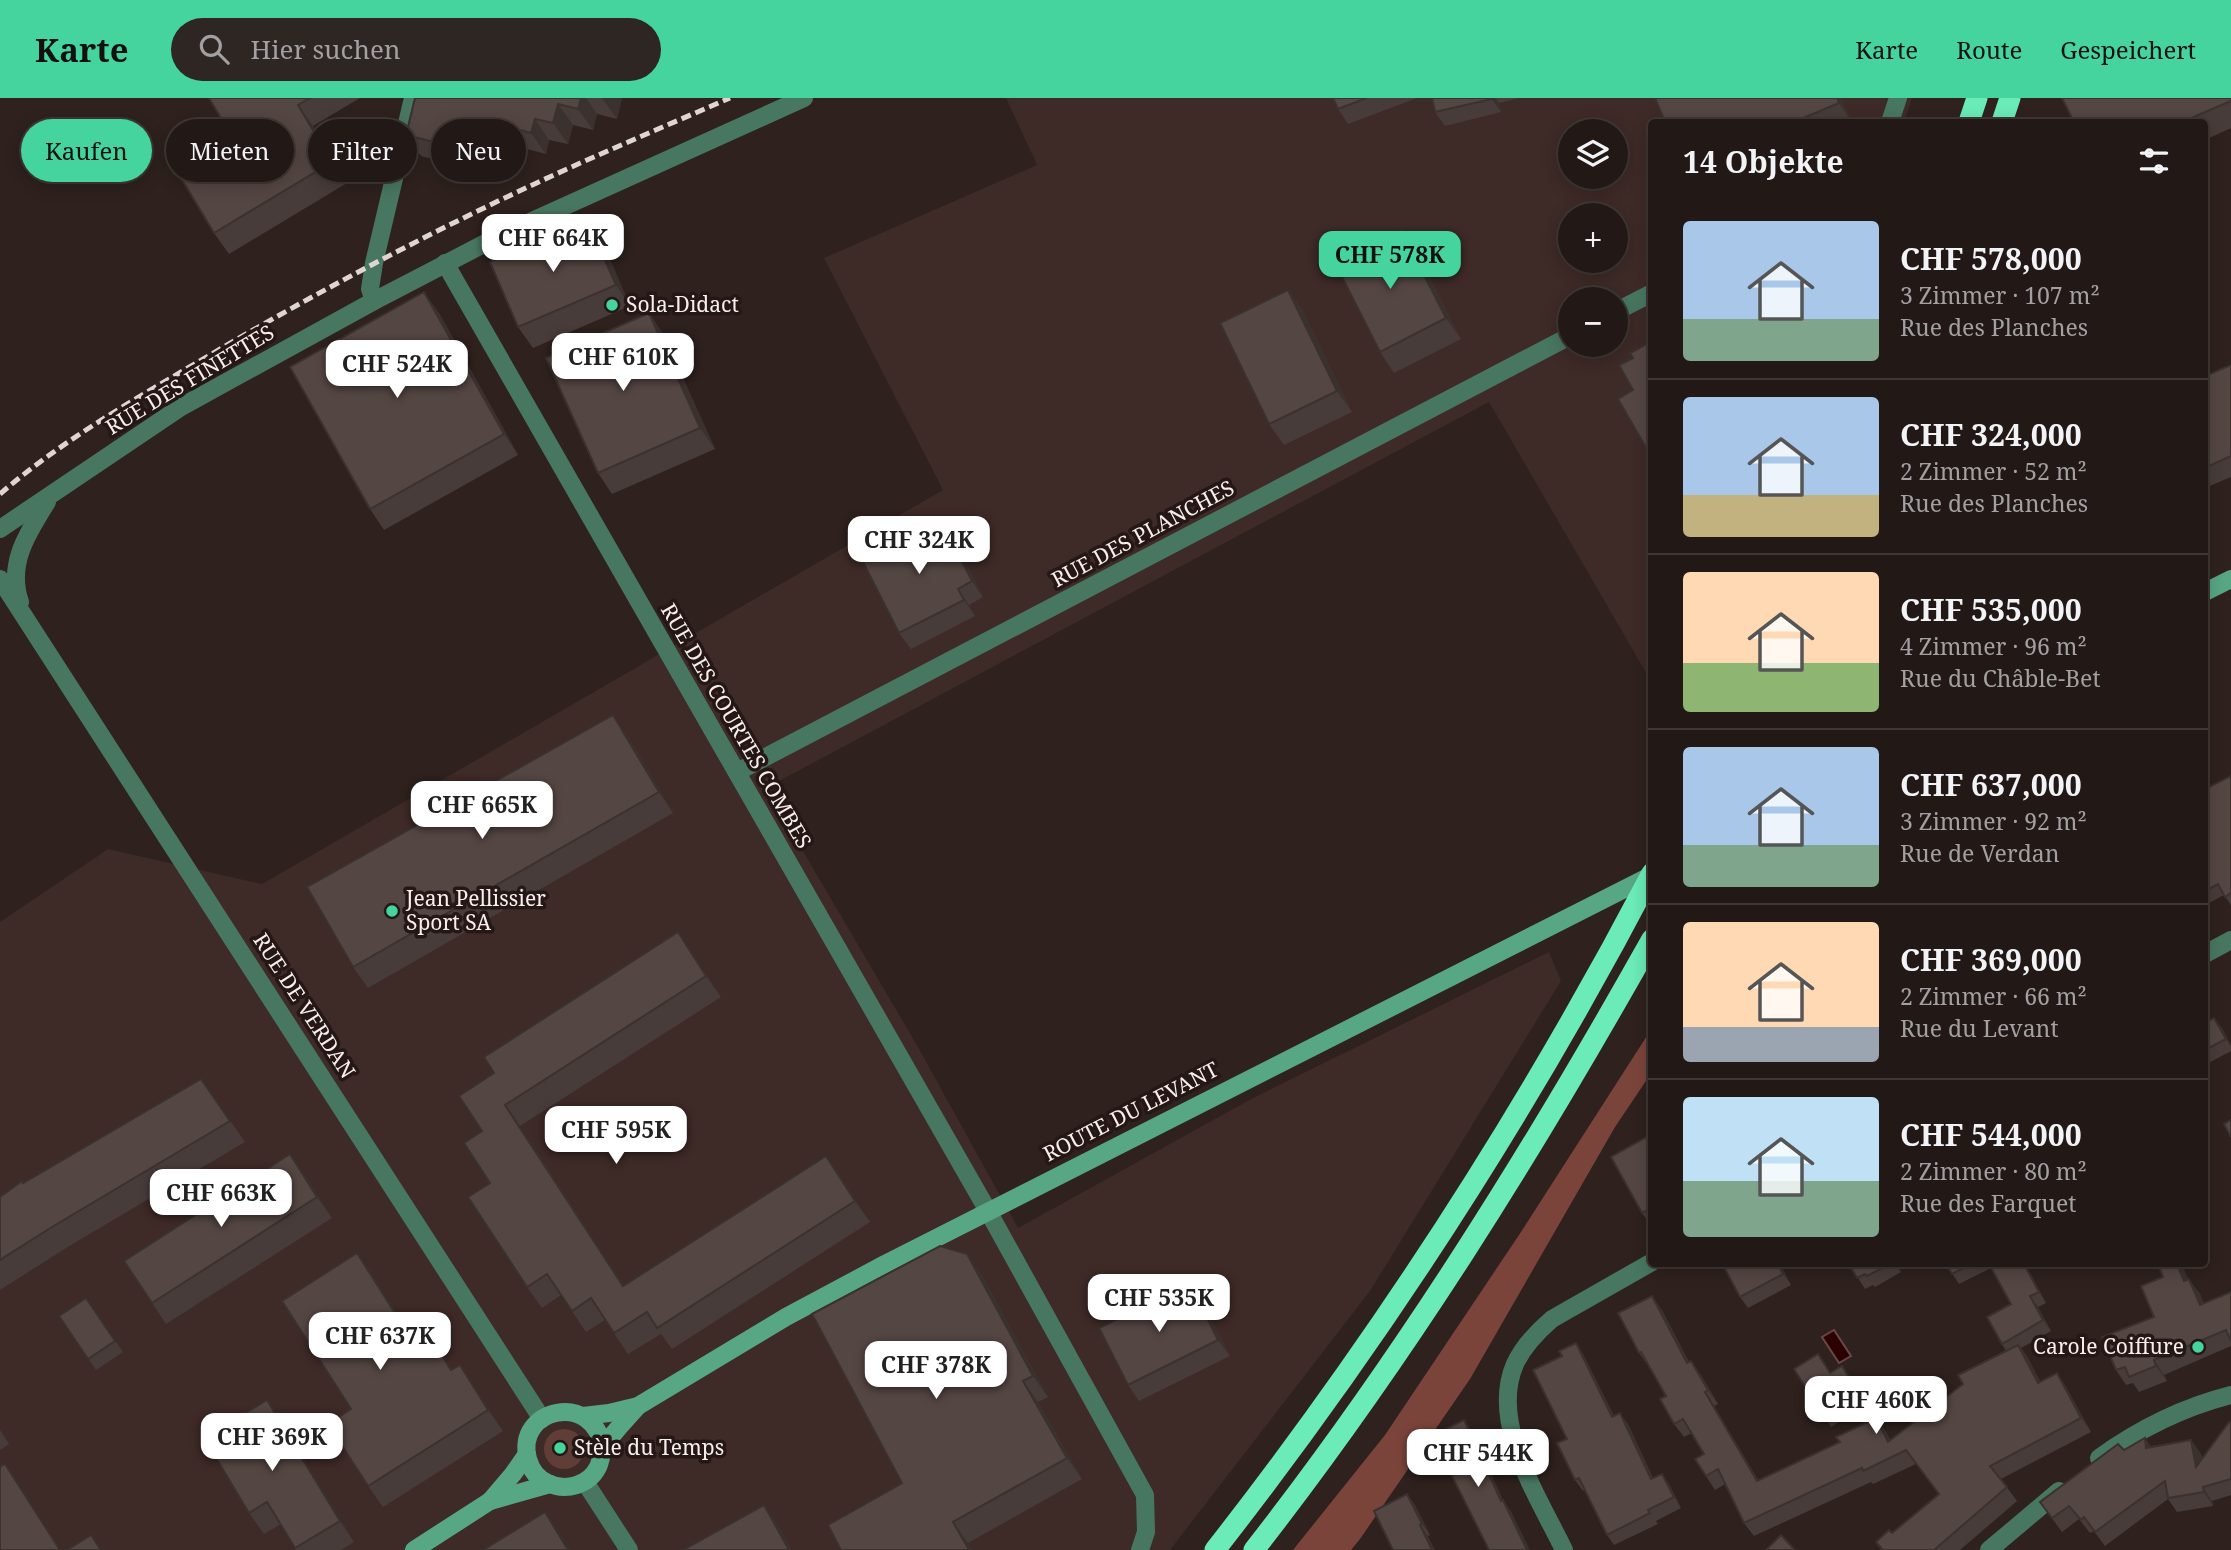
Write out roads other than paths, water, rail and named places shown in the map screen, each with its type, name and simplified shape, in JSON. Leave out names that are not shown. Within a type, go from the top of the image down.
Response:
[{"type":"highway","points":[[1970,119],[1977,98]]},
{"type":"highway","points":[[2003,119],[2010,98]]},
{"type":"highway","points":[[1215,1550],[1351,1365],[1459,1203],[1563,1033],[1648,881]]},
{"type":"highway","points":[[1254,1550],[1346,1426],[1489,1215],[1583,1062],[1648,946]]},
{"type":"street","points":[[374,301],[370,289],[374,263],[413,98]]},
{"type":"street","name":"RUE DES FINETTES","points":[[0,529],[181,407],[374,301],[499,236],[804,98]]},
{"type":"street","points":[[1891,119],[1898,98]]},
{"type":"street","name":"RUE DES COURTES COMBES","points":[[445,263],[988,1211],[1145,1495],[1146,1532],[1140,1550]]},
{"type":"street","points":[[1628,305],[1648,295]]},
{"type":"street","name":"RUE DES PLANCHES","points":[[737,772],[1558,342]]},
{"type":"street","name":"RUE DE VERDAN","points":[[26,619],[16,588],[16,566],[19,551],[51,494]]},
{"type":"street","name":"RUE DE VERDAN","points":[[0,579],[542,1419]]},
{"type":"street","points":[[2208,590],[2231,579]]},
{"type":"street","name":"ROUTE DU LEVANT","points":[[583,1416],[638,1406],[786,1317],[988,1211],[1648,876]]},
{"type":"street","points":[[2208,952],[2231,940]]},
{"type":"street","points":[[1564,1550],[1513,1437],[1508,1419],[1509,1381],[1516,1363],[1539,1331],[1552,1319],[1648,1264]]},
{"type":"street","points":[[1989,1550],[2108,1452],[2156,1423],[2194,1406],[2231,1395]]},
{"type":"street","name":"ROUTE DU LEVANT","points":[[603,1450],[638,1406]]},
{"type":"street","points":[[414,1550],[490,1501],[527,1454],[530,1434],[542,1419],[566,1412],[583,1416],[597,1431],[603,1450],[598,1468],[585,1482],[567,1488],[550,1484],[535,1474],[527,1454]]},
{"type":"street","points":[[585,1482],[629,1550]]},
{"type":"street","points":[[490,1501],[550,1484]]},
{"type":"railway","points":[[0,494],[47,457],[121,408],[342,281],[518,192],[730,98]]},
{"type":"place","name":"Sola-Didact","points":[[612,305]]},
{"type":"place","name":"Jean Pellissier Sport SA","points":[[392,911]]},
{"type":"place","name":"Carole Coiffure","points":[[2198,1347]]},
{"type":"place","name":"Stèle du Temps","points":[[560,1448]]}]
